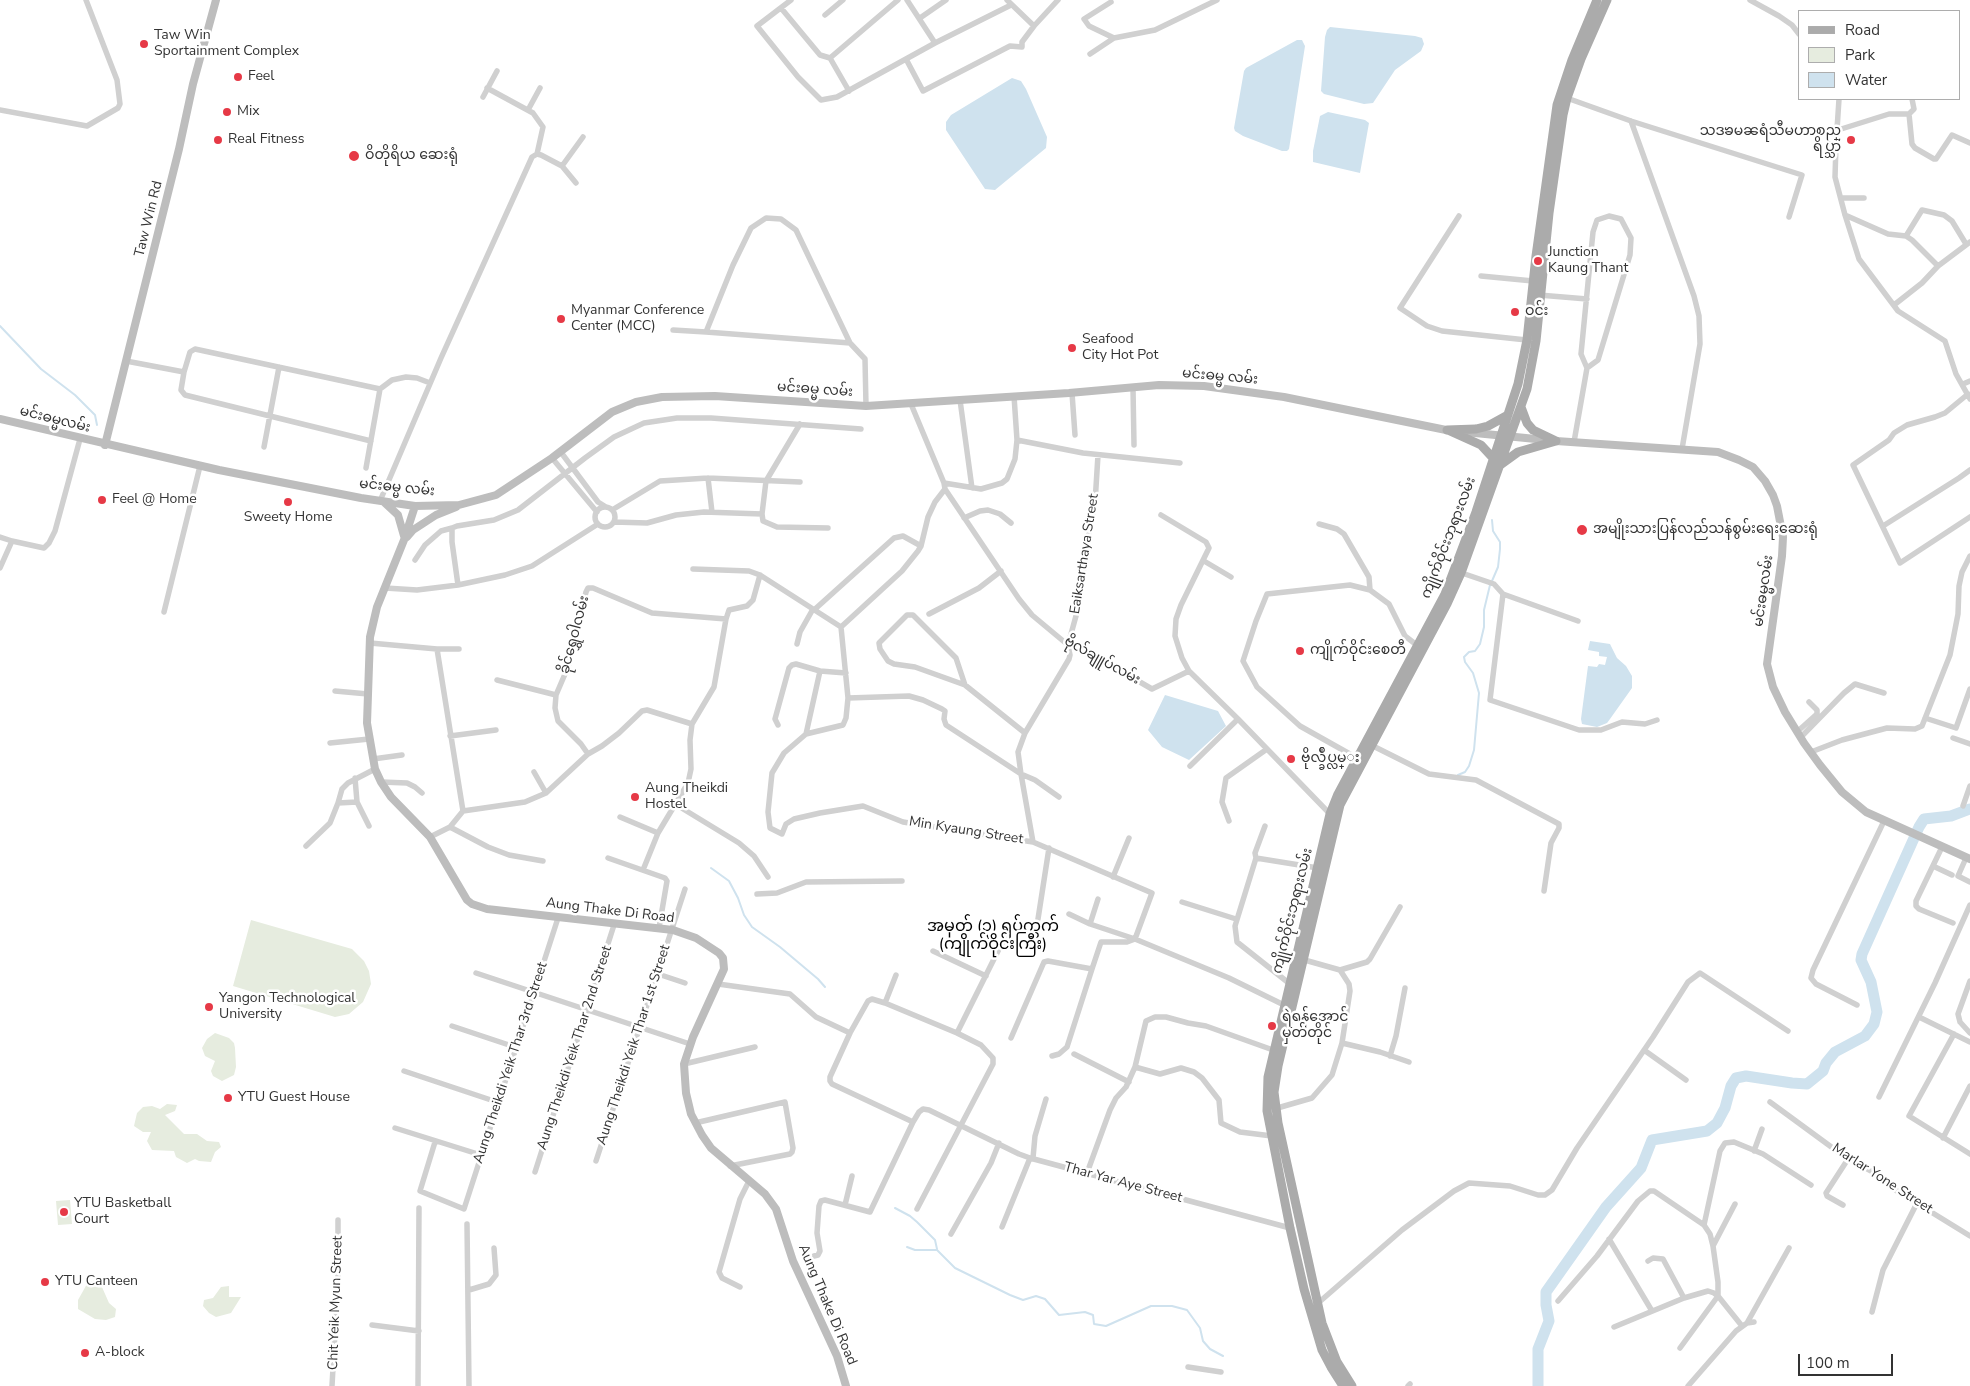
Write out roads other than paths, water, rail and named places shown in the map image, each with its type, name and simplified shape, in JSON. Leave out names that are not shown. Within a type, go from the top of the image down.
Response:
[{"type":"main road","name":"Taw Win Rd","points":[[104,445],[179,149],[193,84],[216,0]]},
{"type":"main road","name":"ကျိုက်ဝိုင်းဘုရားလမ်း","points":[[1536,295],[1534,280],[1554,123],[1563,97],[1572,60],[1597,0]]},
{"type":"main road","points":[[1563,97],[1607,0]]},
{"type":"main road","name":"ကျိုက်ဝိုင်းဘုရားလမ်း","points":[[1343,1386],[1330,1367],[1322,1350],[1310,1311],[1290,1228],[1272,1136],[1274,1092],[1288,1007],[1340,805],[1443,612],[1521,406],[1532,368],[1536,295],[1563,115],[1563,97]]},
{"type":"main road","name":"ကျိုက်ဝိုင်းဘုရားလမ်း","points":[[1322,869],[1330,814],[1357,758],[1458,572],[1532,341]]},
{"type":"main road","name":"မင်းဓမ္မ လမ်း","points":[[104,445],[200,466],[382,501],[415,506],[458,506],[496,495],[552,458],[612,412],[636,402],[662,397],[715,396],[866,406],[1072,393],[1160,385],[1204,386],[1284,397],[1447,430],[1500,437],[1556,441]]},
{"type":"main road","points":[[1521,406],[1527,423],[1533,430],[1556,441]]},
{"type":"main road","points":[[1447,430],[1476,429],[1488,426],[1508,416]]},
{"type":"main road","name":"မင်းဓမ္မလမ်း","points":[[0,419],[104,445]]},
{"type":"main road","points":[[1447,430],[1481,445],[1493,458]]},
{"type":"main road","points":[[1500,465],[1518,452],[1556,441]]},
{"type":"main road","name":"မင်းဓမ္မလမ်း","points":[[1556,441],[1718,452],[1752,467],[1765,481],[1773,495],[1781,523],[1783,548],[1767,664],[1773,686],[1785,712],[1811,752],[1842,792],[1866,812],[1884,822],[1942,847]]},
{"type":"main road","points":[[382,501],[398,515],[403,528],[404,540]]},
{"type":"main road","name":"Aung Thake Di Road","points":[[415,506],[404,540],[373,617],[368,694],[369,739],[375,768],[381,782],[391,797],[430,837],[467,900],[472,904],[487,909],[673,930],[705,943],[723,958],[724,969],[690,1044],[684,1064],[686,1093],[695,1123],[711,1148],[765,1194],[779,1214],[793,1261],[837,1356],[846,1386]]},
{"type":"main road","points":[[404,540],[413,530],[436,515],[458,506]]},
{"type":"main road","points":[[1942,847],[1968,858]]},
{"type":"main road","name":"ကျိုက်ဝိုင်းဘုရားလမ်း","points":[[1300,959],[1290,984],[1288,1007],[1273,1050],[1266,1096],[1272,1110],[1318,1304],[1331,1349],[1352,1386]]},
{"type":"main road","points":[[1290,1228],[1299,1224]]},
{"type":"street","points":[[0,110],[87,126],[118,108],[120,104],[117,80],[86,0]]},
{"type":"street","points":[[825,15],[843,0]]},
{"type":"street","points":[[830,58],[898,0]]},
{"type":"street","points":[[907,0],[935,43]]},
{"type":"street","points":[[920,18],[946,0]]},
{"type":"street","points":[[1007,0],[1011,6],[1034,26]]},
{"type":"street","points":[[906,59],[923,91],[1010,46],[1022,47],[1022,42],[1034,26],[1058,0]]},
{"type":"street","points":[[1090,54],[1114,38],[1155,30],[1217,0]]},
{"type":"street","points":[[1750,0],[1779,16],[1792,25],[1798,33]]},
{"type":"street","points":[[788,1],[782,8],[757,26],[798,77],[821,100],[837,97],[935,43],[1011,6]]},
{"type":"street","points":[[1111,2],[1084,19],[1089,26],[1114,38]]},
{"type":"street","points":[[782,8],[820,55],[830,58],[849,91]]},
{"type":"street","points":[[483,97],[486,88],[497,71]]},
{"type":"street","points":[[382,501],[430,383],[532,157],[537,154],[543,127],[533,113],[486,88]]},
{"type":"street","points":[[528,110],[540,88]]},
{"type":"street","points":[[1563,97],[1802,176],[1789,218]]},
{"type":"street","points":[[1839,100],[1836,177],[1844,215],[1859,259],[1898,311],[1945,341],[1952,363],[1969,396],[1945,413],[1906,424],[1894,433],[1889,440],[1853,465],[1900,563],[1970,517]]},
{"type":"street","points":[[1838,130],[1889,114],[1909,114],[1914,109],[1912,100]]},
{"type":"street","points":[[1909,114],[1912,144],[1915,148],[1934,159],[1936,159],[1952,135],[1970,143]]},
{"type":"street","points":[[1631,121],[1694,296],[1699,316],[1700,344],[1682,449]]},
{"type":"street","points":[[562,166],[583,137]]},
{"type":"street","points":[[537,154],[562,166],[576,183]]},
{"type":"street","points":[[1840,198],[1864,198]]},
{"type":"street","points":[[1894,305],[1922,283],[1938,266],[1968,243],[1952,221],[1944,216],[1922,210],[1906,236]]},
{"type":"street","points":[[1844,215],[1888,234],[1906,236],[1938,266]]},
{"type":"street","points":[[1459,216],[1400,308],[1427,326],[1442,331],[1532,341]]},
{"type":"street","points":[[1574,442],[1588,368],[1581,354],[1593,232],[1597,220],[1609,216],[1621,219],[1631,238],[1630,255],[1598,360],[1588,368]]},
{"type":"street","points":[[706,332],[733,265],[751,228],[766,218],[781,220],[796,230],[850,342],[865,359],[866,406]]},
{"type":"street","points":[[1481,276],[1534,280]]},
{"type":"street","points":[[1536,295],[1586,299]]},
{"type":"street","points":[[674,330],[850,342]]},
{"type":"street","points":[[371,441],[270,415],[185,396],[181,390],[184,372],[190,352],[195,350],[380,389]]},
{"type":"street","points":[[126,361],[184,372]]},
{"type":"street","points":[[264,447],[279,367]]},
{"type":"street","points":[[366,468],[380,389],[392,380],[406,376],[430,383]]},
{"type":"street","points":[[1962,384],[1970,381]]},
{"type":"street","points":[[1133,388],[1134,445]]},
{"type":"street","points":[[1072,393],[1075,435]]},
{"type":"street","points":[[841,627],[902,571],[921,546],[928,517],[944,486],[981,489],[1007,479],[1015,459],[1017,440],[1014,396]]},
{"type":"street","points":[[960,400],[972,488]]},
{"type":"street","name":"ဗိုလ်ချူပ်လမ်း","points":[[911,404],[944,486],[1019,599],[1032,615],[1068,644],[1152,689],[1189,671]]},
{"type":"street","points":[[415,560],[430,540],[441,531],[457,526],[494,520],[518,510],[614,438],[644,423],[677,418],[711,418],[861,429]]},
{"type":"street","points":[[800,424],[766,481],[762,514],[763,521],[777,527],[828,528]]},
{"type":"street","points":[[0,537],[44,548],[50,543],[55,532],[80,439]]},
{"type":"street","points":[[1017,440],[1098,455],[1180,463]]},
{"type":"street","points":[[560,451],[598,502],[615,513],[614,522]]},
{"type":"street","name":"Eaiksarthaya Street","points":[[1033,842],[1018,752],[1025,733],[1070,659],[1068,644],[1079,605],[1095,503],[1098,455]]},
{"type":"street","points":[[552,458],[597,512]]},
{"type":"street","points":[[164,612],[200,466]]},
{"type":"street","points":[[1883,526],[1970,470]]},
{"type":"street","points":[[708,478],[712,512]]},
{"type":"street","points":[[597,512],[609,509],[660,481],[708,478],[800,482]]},
{"type":"street","points":[[964,518],[980,511],[988,510],[1000,514],[1011,523]]},
{"type":"street","points":[[597,512],[595,518],[598,524],[606,528],[614,522],[647,523],[676,515],[712,512],[762,514]]},
{"type":"street","points":[[1161,515],[1206,542],[1209,548],[1176,619],[1176,636],[1182,658],[1189,671],[1330,814]]},
{"type":"street","points":[[385,588],[417,590],[458,585],[505,575],[532,566],[598,524]]},
{"type":"street","points":[[1319,524],[1336,529],[1344,534],[1369,577],[1370,590]]},
{"type":"street","points":[[452,528],[458,585]]},
{"type":"street","points":[[797,644],[800,632],[813,610],[894,538],[903,536],[921,546]]},
{"type":"street","points":[[0,568],[12,541]]},
{"type":"street","points":[[1811,752],[1842,740],[1887,728],[1915,729],[1922,726],[1950,655],[1958,614],[1959,586],[1962,572],[1970,556]]},
{"type":"street","points":[[1204,561],[1231,577]]},
{"type":"street","points":[[693,569],[749,571],[760,575],[841,627]]},
{"type":"street","points":[[928,614],[979,588],[1001,571]]},
{"type":"street","points":[[1458,572],[1494,584],[1502,594],[1578,621]]},
{"type":"street","points":[[643,870],[658,833],[688,783],[692,724],[714,687],[729,610],[747,606],[753,600],[760,575]]},
{"type":"street","points":[[1357,758],[1300,726],[1257,687],[1243,661],[1256,620],[1268,594],[1350,584],[1370,590],[1389,604],[1405,636],[1418,646]]},
{"type":"street","name":"ခိုင်ရွှေဝါလမ်း","points":[[588,754],[581,744],[558,722],[555,708],[556,695],[568,667],[588,588],[593,588],[652,613],[726,619]]},
{"type":"street","points":[[1502,594],[1490,700],[1579,730],[1601,730],[1622,722],[1645,724],[1657,720]]},
{"type":"street","points":[[965,686],[956,658],[913,615],[907,615],[879,643],[888,661],[894,664],[914,667],[965,686],[1025,733]]},
{"type":"street","points":[[820,671],[806,734],[842,725],[846,718],[848,698],[841,627]]},
{"type":"street","points":[[370,644],[459,649]]},
{"type":"street","points":[[436,649],[462,811]]},
{"type":"street","points":[[778,725],[775,719],[789,668],[796,664],[820,671],[846,673]]},
{"type":"street","points":[[497,680],[556,695]]},
{"type":"street","points":[[1799,734],[1855,684],[1884,693]]},
{"type":"street","points":[[1925,718],[1956,728],[1970,689]]},
{"type":"street","points":[[335,691],[368,694]]},
{"type":"street","points":[[848,698],[909,696],[923,700],[945,711],[944,719],[946,725],[1059,797]]},
{"type":"street","points":[[1799,734],[1817,714],[1817,710],[1809,702]]},
{"type":"street","points":[[430,837],[450,827],[462,811],[526,802],[546,793],[588,754],[619,733],[642,710],[692,724]]},
{"type":"street","points":[[1190,766],[1238,719]]},
{"type":"street","points":[[450,736],[496,730]]},
{"type":"street","name":"Min Kyaung Street","points":[[806,734],[784,753],[772,774],[768,812],[770,828],[782,834],[786,824],[794,820],[820,813],[863,806],[903,822],[1033,842],[1152,893],[1135,939]]},
{"type":"street","points":[[1954,738],[1970,744]]},
{"type":"street","points":[[330,743],[369,739]]},
{"type":"street","points":[[1371,746],[1429,774],[1476,780],[1559,824],[1559,828],[1550,843],[1544,891]]},
{"type":"street","points":[[1229,821],[1222,802],[1226,778],[1267,749]]},
{"type":"street","points":[[373,759],[402,755]]},
{"type":"street","points":[[306,846],[330,823],[342,789],[355,778],[375,768]]},
{"type":"street","points":[[534,772],[546,793]]},
{"type":"street","points":[[355,778],[357,802],[369,826]]},
{"type":"street","points":[[381,782],[407,783],[422,793]]},
{"type":"street","points":[[1963,806],[1970,786]]},
{"type":"street","points":[[338,803],[357,802]]},
{"type":"street","points":[[675,804],[739,843],[754,856],[768,876]]},
{"type":"street","points":[[620,817],[658,833]]},
{"type":"street","points":[[1857,1005],[1816,984],[1811,978],[1813,970],[1884,822]]},
{"type":"street","points":[[1265,826],[1255,853],[1256,858],[1236,919],[1237,942],[1290,984]]},
{"type":"street","points":[[450,827],[488,847],[509,855],[543,861]]},
{"type":"street","points":[[1113,877],[1129,838]]},
{"type":"street","points":[[1942,847],[1916,900],[1916,906],[1953,923]]},
{"type":"street","points":[[1038,919],[1049,848]]},
{"type":"street","points":[[608,858],[666,878],[659,928]]},
{"type":"street","points":[[1256,858],[1322,869]]},
{"type":"street","points":[[1968,858],[1958,876],[1970,882]]},
{"type":"street","points":[[1933,866],[1952,875]]},
{"type":"street","points":[[757,894],[777,893],[806,882],[902,881]]},
{"type":"street","name":"Aung Theikdi Yeik Thar 1st Street","points":[[596,1161],[686,889]]},
{"type":"street","points":[[1090,924],[1098,899]]},
{"type":"street","points":[[1182,902],[1236,919]]},
{"type":"street","points":[[1879,1097],[1919,1017],[1970,906]]},
{"type":"street","points":[[1300,959],[1340,970],[1366,962],[1370,959],[1400,907]]},
{"type":"street","points":[[1069,914],[1229,978],[1288,1007]]},
{"type":"street","name":"Aung Theikdi Yeik Thar 3rd Street","points":[[435,1142],[420,1191],[464,1209],[558,918]]},
{"type":"street","name":"Aung Theikdi Yeik Thar 2nd Street","points":[[535,1172],[614,924]]},
{"type":"street","points":[[958,1034],[1010,927]]},
{"type":"street","points":[[1052,1056],[1059,1054],[1067,1047],[1101,942],[1127,942],[1135,939]]},
{"type":"street","points":[[933,951],[986,976]]},
{"type":"street","points":[[1011,1038],[1044,962],[1048,961],[1092,969]]},
{"type":"street","points":[[1272,1110],[1312,1098],[1332,1075],[1342,1044],[1350,991],[1350,984],[1340,970]]},
{"type":"street","points":[[476,973],[690,1044]]},
{"type":"street","points":[[1310,1311],[1402,1230],[1454,1191],[1469,1183],[1510,1186],[1538,1196],[1545,1195],[1552,1190],[1577,1148],[1688,982],[1700,973],[1788,1031]]},
{"type":"street","points":[[658,974],[685,983]]},
{"type":"street","points":[[885,1002],[896,976]]},
{"type":"street","points":[[1970,981],[1958,1014],[1960,1022],[1970,1033]]},
{"type":"street","points":[[718,984],[790,994],[816,1017],[850,1033]]},
{"type":"street","points":[[1390,1056],[1396,1036],[1405,988]]},
{"type":"street","points":[[814,1256],[818,1255],[820,1251],[816,1233],[821,1201],[825,1200],[870,1212],[913,1122],[832,1084],[830,1081],[830,1077],[850,1033],[868,1001],[872,999],[885,1002],[981,1045],[993,1058],[993,1064],[917,1209]]},
{"type":"street","points":[[1086,1173],[1110,1110],[1116,1098],[1129,1082],[1135,1067],[1146,1022],[1155,1017],[1166,1017],[1188,1024],[1206,1026],[1273,1050]]},
{"type":"street","points":[[1919,1017],[1970,1042]]},
{"type":"street","points":[[452,1026],[515,1047]]},
{"type":"street","points":[[1954,1034],[1909,1116],[1970,1154]]},
{"type":"street","points":[[1342,1044],[1371,1049],[1409,1062]]},
{"type":"street","points":[[684,1064],[755,1047]]},
{"type":"street","points":[[1644,1050],[1686,1080]]},
{"type":"street","points":[[1074,1054],[1129,1082]]},
{"type":"street","points":[[1135,1067],[1160,1074],[1181,1068],[1194,1072],[1202,1078],[1219,1100],[1221,1123],[1240,1132],[1272,1136]]},
{"type":"street","points":[[404,1070],[497,1102]]},
{"type":"street","points":[[1943,1138],[1970,1086]]},
{"type":"street","points":[[1002,1227],[1032,1158],[1035,1136],[1046,1099]]},
{"type":"street","points":[[695,1123],[785,1102],[793,1148],[792,1152],[790,1154],[730,1166]]},
{"type":"street","name":"Marlar Yone Street","points":[[1770,1102],[1848,1159],[1873,1172],[1917,1203],[1970,1236]]},
{"type":"street","name":"Thar Yar Aye Street","points":[[913,1122],[919,1112],[923,1109],[929,1110],[1032,1158],[1290,1228]]},
{"type":"street","points":[[395,1128],[481,1155]]},
{"type":"street","points":[[1754,1151],[1762,1129]]},
{"type":"street","points":[[1704,1225],[1724,1143],[1734,1142],[1763,1154],[1811,1185]]},
{"type":"street","points":[[951,1234],[1000,1144]]},
{"type":"street","points":[[1843,1205],[1827,1196],[1826,1193],[1848,1159]]},
{"type":"street","points":[[845,1205],[852,1176]]},
{"type":"street","points":[[740,1288],[722,1278],[718,1272],[740,1198],[749,1181]]},
{"type":"street","points":[[1558,1301],[1638,1201],[1650,1190],[1654,1191],[1704,1225],[1710,1234],[1713,1246],[1718,1296],[1680,1348]]},
{"type":"street","points":[[1872,1312],[1883,1270],[1917,1203]]},
{"type":"street","points":[[1713,1246],[1735,1204]]},
{"type":"street","points":[[418,1386],[419,1208]]},
{"type":"street","name":"Chit Yeik Myun Street","points":[[332,1386],[339,1262],[338,1220]]},
{"type":"street","points":[[467,1224],[469,1386]]},
{"type":"street","points":[[1609,1239],[1652,1311]]},
{"type":"street","points":[[469,1290],[489,1284],[496,1275],[494,1248]]},
{"type":"street","points":[[1688,1386],[1745,1324],[1789,1248]]},
{"type":"street","points":[[1648,1261],[1653,1258],[1663,1259],[1684,1298]]},
{"type":"street","points":[[1614,1327],[1684,1298],[1708,1292],[1718,1296],[1745,1324]]},
{"type":"street","points":[[1745,1324],[1754,1322]]},
{"type":"street","points":[[372,1325],[419,1330]]},
{"type":"street","points":[[1188,1367],[1220,1372]]},
{"type":"water","points":[[1330,27],[1415,36],[1422,38],[1424,44],[1421,51],[1395,70],[1373,103],[1364,104],[1324,94],[1321,91],[1325,37]]},
{"type":"water","points":[[1297,40],[1302,40],[1305,46],[1289,149],[1282,151],[1243,136],[1235,131],[1234,128],[1246,68]]},
{"type":"water","points":[[1012,78],[1021,81],[1026,89],[1047,137],[1046,148],[995,190],[985,189],[946,130],[946,122],[951,115]]},
{"type":"water","points":[[1328,112],[1365,120],[1369,123],[1360,173],[1313,162],[1313,151],[1320,116]]},
{"type":"water","points":[[1590,641],[1610,644],[1617,658],[1626,666],[1632,676],[1632,688],[1607,723],[1597,727],[1582,724],[1581,719],[1588,666],[1597,667],[1599,664],[1605,665],[1607,657],[1599,656],[1599,652],[1588,650]]},
{"type":"water","points":[[1165,695],[1218,711],[1226,726],[1189,760],[1162,747],[1148,730]]},
{"type":"waterway","points":[[0,326],[41,369],[75,395],[95,415],[97,425]]},
{"type":"waterway","points":[[1492,520],[1493,531],[1500,542],[1498,567],[1492,581]]},
{"type":"waterway","points":[[1458,775],[1465,772],[1469,766],[1474,750],[1479,693],[1473,673],[1465,662],[1464,657],[1469,652],[1475,651],[1480,644],[1484,627],[1484,610],[1490,585]]},
{"type":"waterway","points":[[1538,1386],[1538,1349],[1549,1321],[1546,1292],[1606,1207],[1641,1168],[1652,1140],[1707,1131],[1717,1123],[1725,1108],[1731,1086],[1736,1078],[1746,1076],[1807,1084],[1823,1071],[1826,1063],[1835,1052],[1865,1036],[1874,1024],[1877,1012],[1871,982],[1861,960],[1862,954],[1919,827],[1924,819],[1951,816],[1970,809]]},
{"type":"waterway","points":[[711,868],[729,881],[744,915],[752,927],[780,947],[825,987]]},
{"type":"waterway","points":[[895,1208],[917,1222],[935,1240],[937,1249]]},
{"type":"waterway","points":[[907,1247],[915,1250],[937,1250],[955,1268],[1010,1295],[1023,1300],[1036,1296],[1045,1299],[1059,1315],[1085,1312],[1093,1315],[1094,1324],[1106,1326],[1151,1306],[1172,1306],[1187,1310],[1200,1328],[1203,1341],[1210,1349],[1223,1356]]},
{"type":"place","name":"Taw Win Sportainment Complex","points":[[144,44]]},
{"type":"place","name":"Feel","points":[[238,77]]},
{"type":"place","name":"Mix","points":[[227,112]]},
{"type":"place","name":"Real Fitness","points":[[218,140]]},
{"type":"place","name":"သဒၶမၼရံသီမဟာစည္ ရိပ္သာ","points":[[1851,140]]},
{"type":"place","name":"ဝိတိုရိယ ဆေးရုံ","points":[[354,156]]},
{"type":"place","name":"Junction Kaung Thant","points":[[1538,261]]},
{"type":"place","name":"ဝင်း","points":[[1515,312]]},
{"type":"place","name":"Myanmar Conference Center (MCC)","points":[[561,319]]},
{"type":"place","name":"Seafood City Hot Pot","points":[[1072,348]]},
{"type":"place","name":"Feel @ Home","points":[[102,500]]},
{"type":"place","name":"Sweety Home","points":[[288,502]]},
{"type":"place","name":"အမျိုးသားပြန်လည်သန်စွမ်းရေးဆေးရုံ","points":[[1582,530]]},
{"type":"place","name":"ကျိုက်ဝိုင်းစေတီ","points":[[1300,651]]},
{"type":"place","name":"ဗိုလ္ခ်ဳပ္လမ္း","points":[[1291,759]]},
{"type":"place","name":"Aung Theikdi Hostel","points":[[635,797]]},
{"type":"place","name":"Yangon Technological University","points":[[209,1007]]},
{"type":"place","name":"ရဲရန်အောင် မှတ်တိုင်","points":[[1272,1026]]},
{"type":"place","name":"YTU Guest House","points":[[228,1098]]},
{"type":"place","name":"YTU Basketball Court","points":[[64,1212]]},
{"type":"place","name":"YTU Canteen","points":[[45,1282]]},
{"type":"place","name":"A-block","points":[[85,1353]]},
{"type":"district","name":"အမှတ် (၃) ရပ်ကွက် (ကျိုက်ဝိုင်းကြီး)","points":[[993,936]]}]
